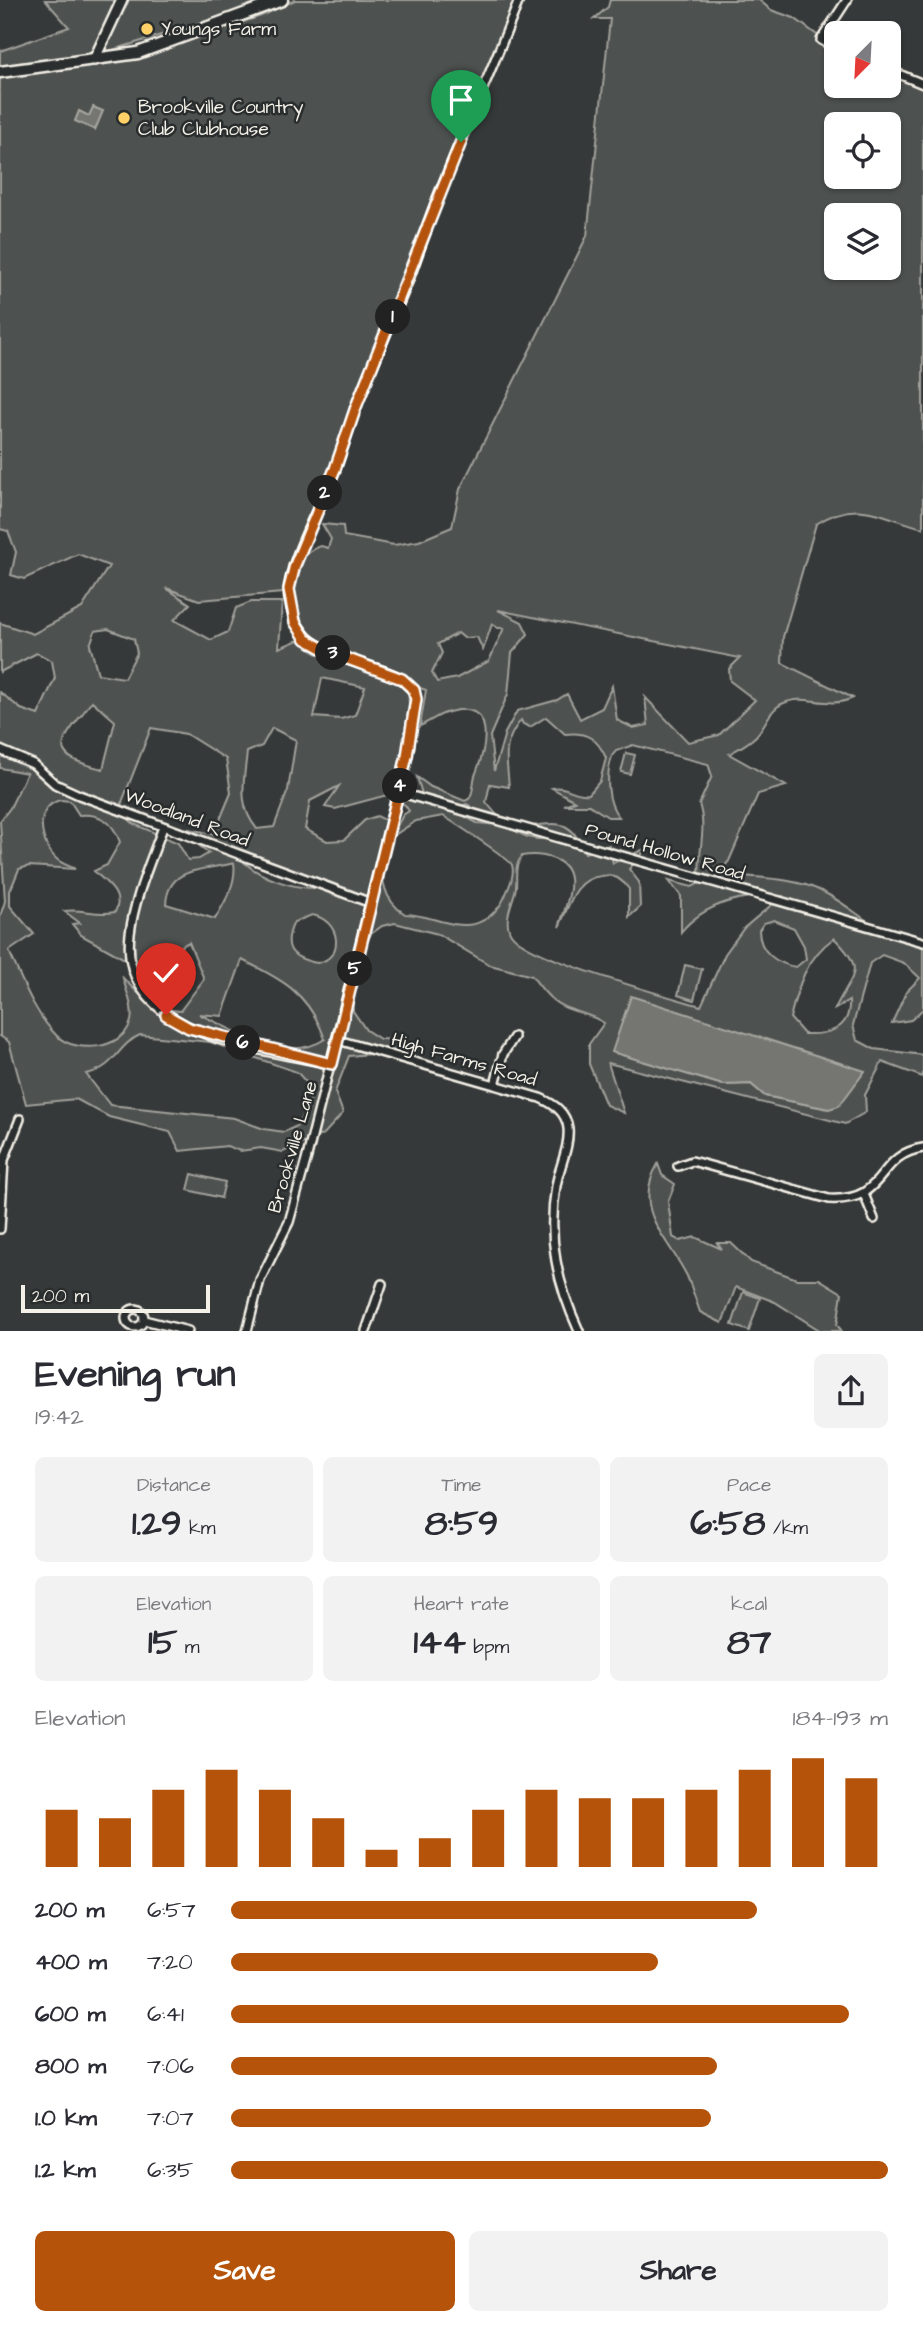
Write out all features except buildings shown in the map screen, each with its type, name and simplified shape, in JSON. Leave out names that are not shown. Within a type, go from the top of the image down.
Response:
[{"type":"main road","points":[[0,72],[138,53],[282,0]]},
{"type":"street","points":[[94,60],[122,0]]},
{"type":"street","name":"Brookville Lane","points":[[247,1331],[260,1280],[289,1222],[338,1040],[414,719],[414,690],[402,679],[329,652],[306,639],[295,622],[289,599],[290,577],[410,277],[437,199],[519,0]]},
{"type":"street","points":[[833,21],[847,0]]},
{"type":"street","points":[[901,75],[923,84]]},
{"type":"street","name":"Woodland Road","points":[[0,750],[33,764],[60,786],[163,827],[371,903]]},
{"type":"street","name":"Pound Hollow Road","points":[[398,792],[923,942]]},
{"type":"street","points":[[163,827],[130,932],[131,963],[146,995],[166,1015],[189,1028],[332,1064]]},
{"type":"street","points":[[495,1085],[503,1054],[514,1037]]},
{"type":"street","name":"High Farms Road","points":[[338,1040],[551,1103],[566,1121],[568,1139],[552,1208],[552,1245],[560,1286],[579,1331]]},
{"type":"street","points":[[0,1229],[4,1160],[20,1119]]},
{"type":"street","points":[[678,1166],[684,1162],[696,1162],[830,1199],[864,1194],[899,1156],[923,1148]]},
{"type":"street","points":[[864,1194],[874,1219]]},
{"type":"street","points":[[366,1331],[382,1284]]},
{"type":"street","points":[[145,1320],[188,1331]]},
{"type":"shaded area","points":[[45,0],[120,0],[92,58],[0,69],[0,51],[69,27]]},
{"type":"shaded area","name":"Youngs Farm","points":[[128,0],[267,0],[103,53]]},
{"type":"shaded area","points":[[295,0],[514,0],[283,593],[199,600],[166,588],[190,604],[174,620],[211,640],[228,632],[236,608],[251,602],[282,602],[279,648],[306,637],[291,601],[291,584],[296,567],[306,554],[321,546],[328,548],[331,539],[322,524],[343,526],[344,536],[394,545],[419,541],[452,527],[460,489],[587,236],[610,19],[594,19],[608,7],[610,0],[759,0],[771,10],[794,18],[824,40],[824,98],[901,98],[901,76],[923,85],[923,528],[857,510],[831,516],[816,524],[783,637],[782,663],[853,698],[834,702],[792,700],[779,705],[756,736],[729,754],[786,786],[758,794],[729,861],[719,873],[807,885],[831,896],[895,937],[923,941],[923,1009],[911,1020],[892,1023],[906,992],[920,978],[904,963],[882,955],[870,963],[853,1025],[857,1040],[874,1049],[923,1055],[923,1077],[882,1062],[865,1095],[866,1112],[845,1124],[608,1063],[624,1113],[606,1105],[589,1064],[589,1044],[604,1023],[557,1003],[532,976],[490,965],[438,934],[395,923],[382,926],[371,934],[349,969],[353,1011],[366,1030],[380,1039],[398,1040],[424,1049],[349,1056],[335,1092],[343,1113],[324,1134],[283,1152],[261,1148],[240,1151],[227,1146],[180,1151],[170,1132],[109,1117],[76,1099],[26,1104],[9,1042],[0,1036],[0,917],[5,901],[0,821],[10,808],[27,773],[0,768],[0,692],[21,709],[38,715],[55,678],[52,661],[37,653],[0,672],[0,623],[33,634],[82,608],[109,566],[78,554],[24,579],[11,575],[16,552],[8,531],[0,529],[0,74],[136,58],[261,16]],"holes":[[[498,610],[740,658],[729,669],[730,681],[755,700],[719,735],[688,742],[645,697],[648,725],[633,728],[617,720],[612,686],[602,708],[580,719],[567,694],[557,700],[517,711],[505,733],[494,771],[490,736],[508,694],[512,653],[528,634],[522,622]],[[492,624],[504,628],[489,661],[457,678],[437,682],[432,673],[442,653],[438,644],[458,633],[464,638],[477,637],[483,650]],[[108,629],[134,639],[137,653],[124,678],[98,674],[90,645],[95,631]],[[310,648],[332,649],[361,666],[316,653]],[[322,678],[365,687],[355,715],[341,719],[314,717]],[[401,682],[426,690],[420,726],[445,713],[464,710],[475,713],[481,719],[485,739],[469,799],[465,801],[431,787],[417,777],[422,794],[410,799],[395,791],[410,718],[408,689]],[[92,701],[115,721],[103,769],[84,764],[65,752],[63,745]],[[546,717],[565,734],[585,735],[595,741],[606,758],[600,781],[589,794],[552,788],[575,801],[564,805],[589,805],[608,817],[619,817],[608,788],[610,763],[616,751],[633,745],[708,764],[712,776],[699,804],[702,824],[700,883],[692,887],[669,881],[681,896],[681,932],[702,914],[727,902],[755,896],[782,896],[744,928],[725,954],[701,1006],[569,965],[522,944],[511,934],[508,916],[516,887],[517,867],[522,856],[538,855],[554,859],[568,871],[570,889],[559,927],[574,894],[585,882],[601,876],[617,878],[629,889],[629,917],[640,907],[639,882],[629,869],[647,848],[613,863],[609,845],[585,853],[576,836],[566,827],[553,824],[533,826],[548,838],[539,839],[521,834],[498,816],[486,802],[490,784],[509,787],[508,745],[521,720],[530,727]],[[151,728],[186,734],[226,759],[231,793],[214,834],[173,826],[209,853],[199,859],[188,860],[178,843],[134,824],[125,816],[122,802]],[[272,728],[296,740],[288,790],[274,827],[257,829],[247,811],[243,793],[247,752],[262,746]],[[339,786],[325,807],[335,809],[387,795],[405,805],[409,811],[403,815],[397,826],[377,816],[365,820],[344,840],[327,841],[305,829],[310,801]],[[61,800],[70,801],[79,815],[100,817],[114,829],[120,842],[107,865],[94,871],[116,894],[115,912],[64,911],[80,923],[72,924],[81,935],[141,968],[189,942],[204,979],[180,1011],[163,1008],[148,1001],[123,978],[132,1016],[126,1031],[119,1038],[109,1043],[87,1047],[65,1042],[49,1027],[29,996],[9,951],[34,934],[10,906],[10,891],[19,869],[29,866],[75,869],[52,855],[44,837],[43,818],[52,804]],[[467,804],[499,825],[477,823],[453,810]],[[443,816],[509,861],[513,873],[510,885],[503,901],[492,914],[474,924],[457,925],[405,914],[390,900],[386,892],[381,844],[416,821]],[[271,862],[302,876],[314,888],[269,878],[245,863]],[[234,863],[232,885],[215,919],[166,904],[168,891],[174,882],[181,876]],[[312,915],[322,918],[334,931],[336,939],[332,954],[317,963],[300,958],[289,945],[294,922]],[[774,920],[794,928],[804,946],[806,959],[796,967],[776,960],[762,945],[759,930],[764,923]],[[834,938],[845,949],[854,966],[851,981],[835,1009],[849,1001],[846,1019],[829,1032],[804,1034],[790,1018],[804,973],[816,954]],[[242,960],[270,974],[293,990],[311,1010],[325,1039],[310,1046],[277,1047],[261,1043],[199,1014],[222,1016]],[[631,996],[829,1109],[765,1096],[751,1084],[723,1085],[613,1052]],[[140,1035],[210,1042],[297,1072],[307,1083],[310,1101],[297,1126],[284,1132],[264,1129],[234,1118],[110,1105],[86,1074],[104,1067],[126,1044]]]},
{"type":"shaded area","points":[[93,107],[103,111],[95,130],[75,121],[79,111],[89,116]]},
{"type":"shaded area","points":[[626,753],[635,755],[630,774],[621,772]]},
{"type":"shaded area","points":[[685,965],[702,969],[694,1000],[678,995]]},
{"type":"shaded area","points":[[631,996],[865,1071],[839,1106],[829,1109],[765,1096],[751,1084],[723,1085],[612,1052]]},
{"type":"shaded area","points":[[658,1164],[662,1175],[675,1184],[668,1202],[673,1237],[680,1241],[695,1237],[722,1249],[717,1243],[731,1243],[751,1262],[797,1279],[819,1279],[842,1293],[837,1325],[842,1331],[821,1331],[775,1302],[736,1287],[722,1323],[700,1312],[687,1276],[650,1209],[648,1195]]},
{"type":"shaded area","points":[[192,1174],[225,1182],[221,1198],[188,1190]]},
{"type":"shaded area","points":[[743,1292],[760,1298],[749,1331],[732,1325]]},
{"type":"place","name":"Youngs Farm","points":[[147,29]]},
{"type":"place","name":"Brookville Country Club Clubhouse","points":[[124,118]]},
{"type":"route","points":[[166,1015],[178,1024],[229,1040],[332,1064],[407,756],[416,699],[408,682],[329,652],[306,639],[299,632],[289,599],[290,577],[335,469],[376,355],[410,277],[437,199],[461,142]]}]
